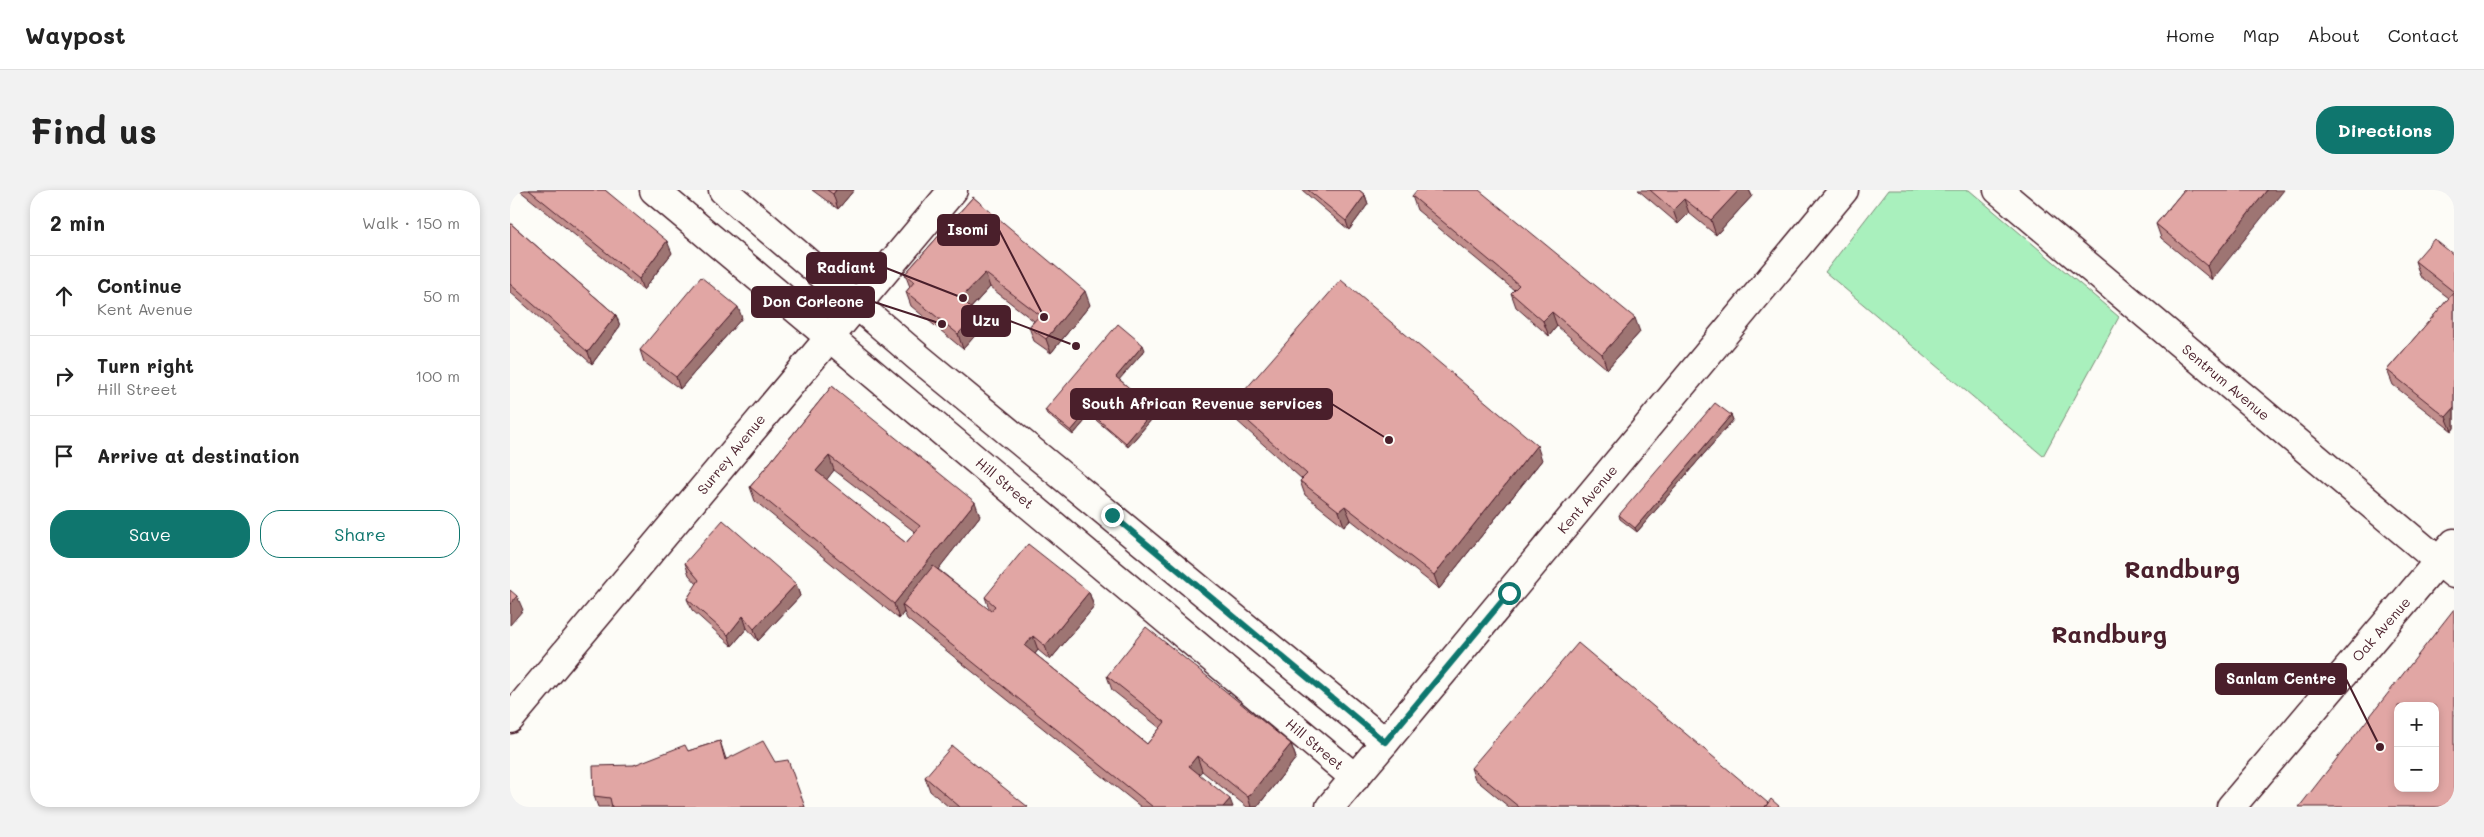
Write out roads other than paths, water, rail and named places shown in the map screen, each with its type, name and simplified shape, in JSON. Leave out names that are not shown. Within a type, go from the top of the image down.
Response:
[{"type":"street","name":"Hill Street","points":[[654,190],[1355,778]]},
{"type":"street","points":[[723,190],[857,304],[1385,742]]},
{"type":"street","name":"Surrey Avenue","points":[[510,719],[953,190]]},
{"type":"street","name":"Kent Avenue","points":[[1330,807],[1844,190]]},
{"type":"street","name":"Sentrum Avenue","points":[[1998,190],[2449,559]]},
{"type":"street","name":"Oak Avenue","points":[[2231,807],[2449,559]]},
{"type":"place","name":"Radiant","points":[[963,298]]},
{"type":"place","name":"Isomi","points":[[1044,317]]},
{"type":"place","name":"Don Corleone","points":[[942,324]]},
{"type":"place","name":"Uzu","points":[[1076,346]]},
{"type":"place","name":"South African Revenue services","points":[[1389,440]]},
{"type":"place","name":"Sanlam Centre","points":[[2380,747]]},
{"type":"district","name":"Randburg","points":[[2182,568]]},
{"type":"district","name":"Randburg","points":[[2109,633]]}]
